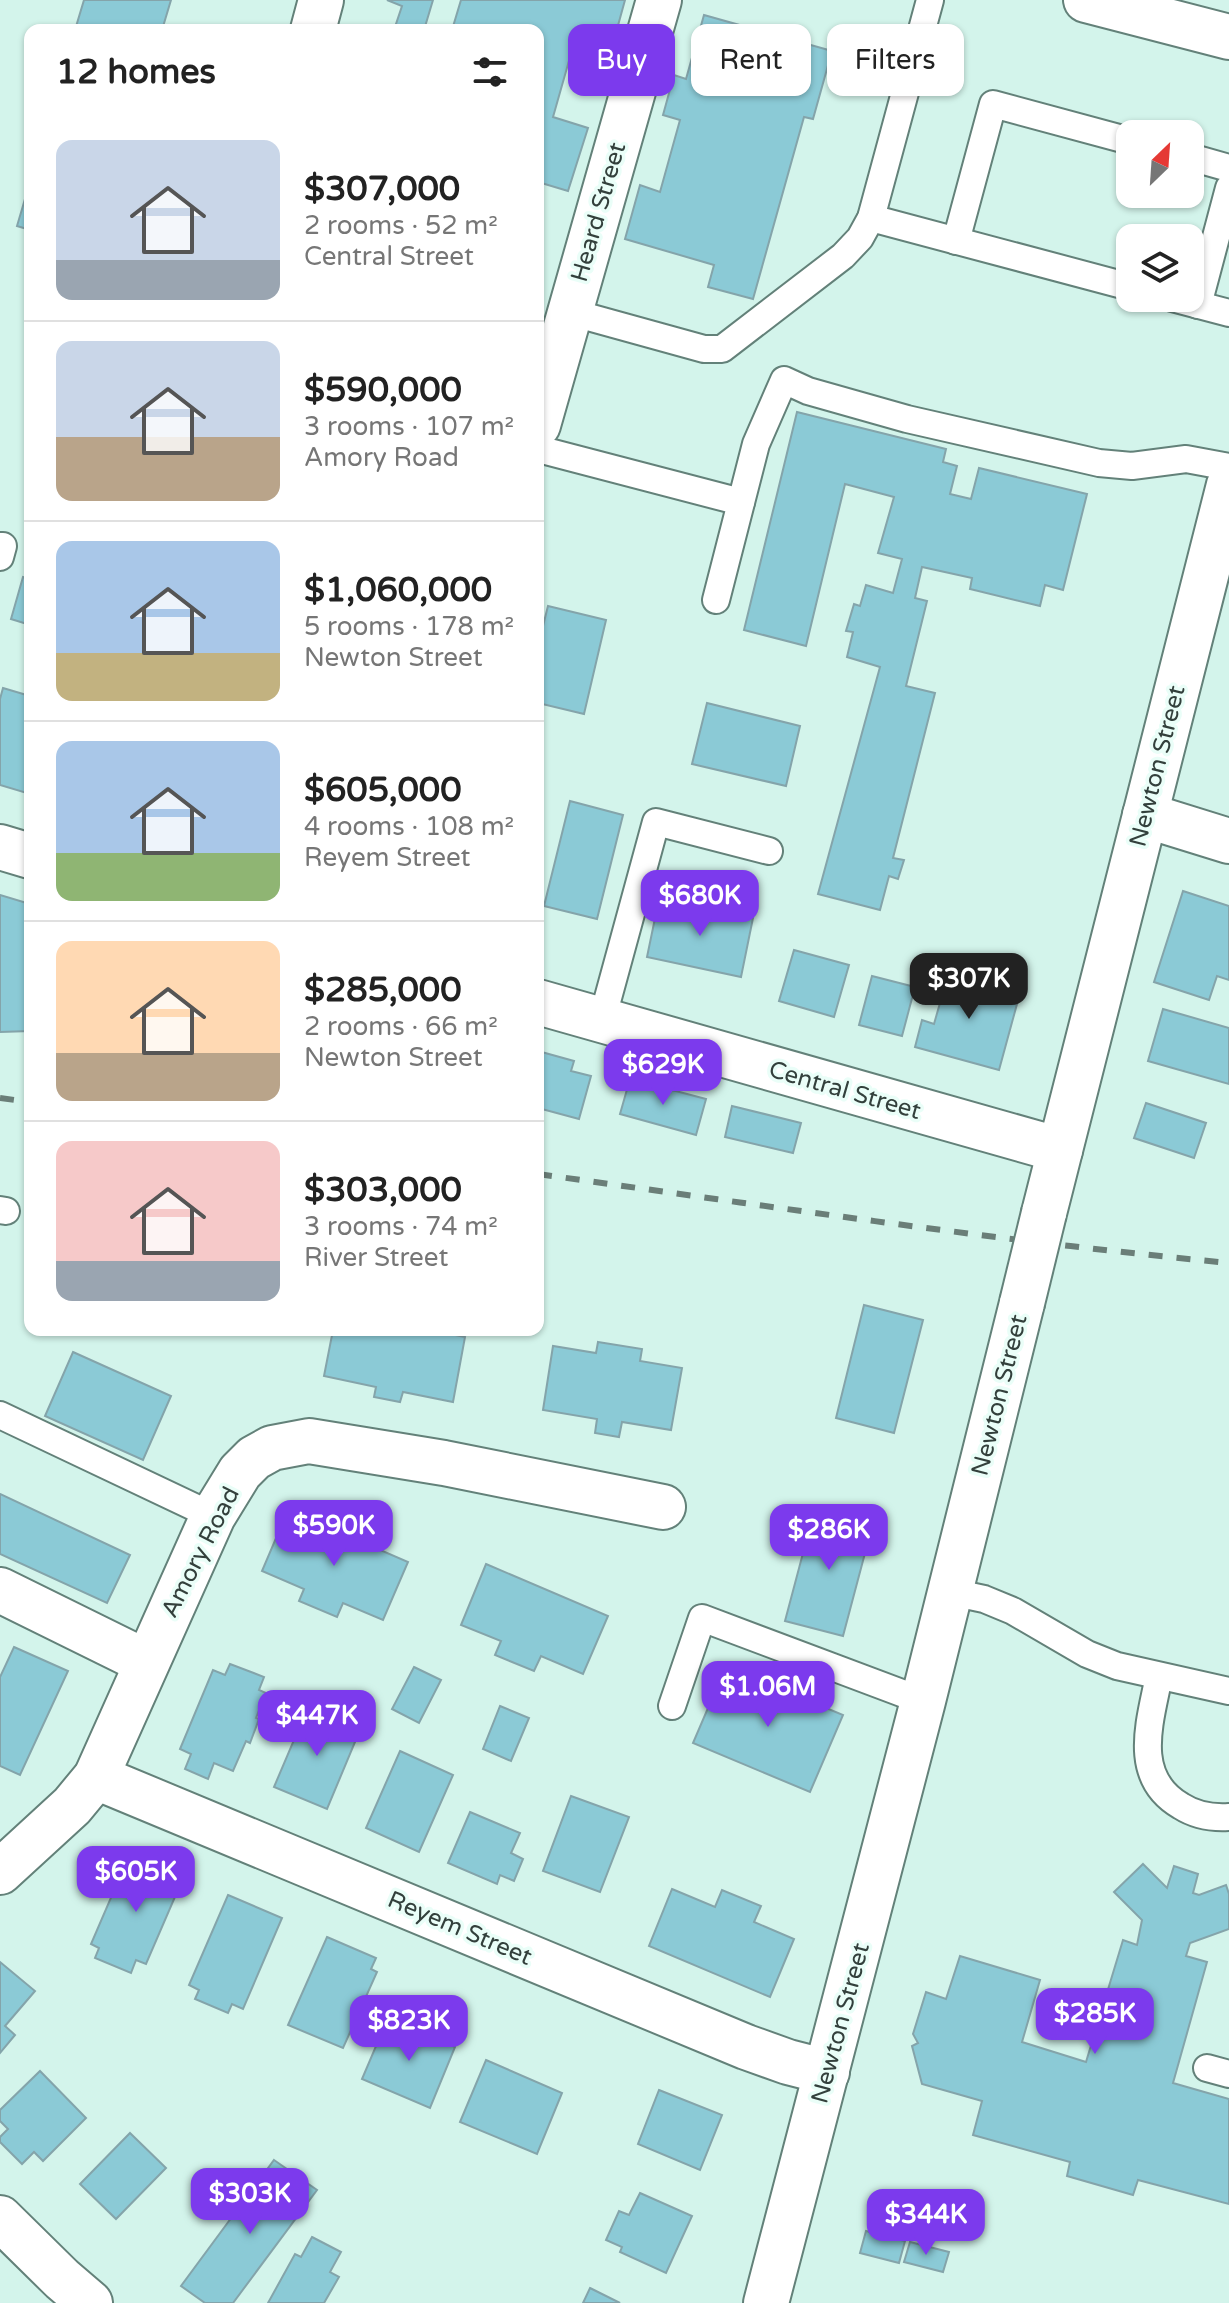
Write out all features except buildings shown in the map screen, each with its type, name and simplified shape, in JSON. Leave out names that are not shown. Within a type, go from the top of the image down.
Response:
[{"type":"street","points":[[315,24],[321,0]]},
{"type":"street","name":"Heard Street","points":[[544,404],[659,0]]},
{"type":"street","points":[[1086,0],[1229,37]]},
{"type":"street","name":"Newton Street","points":[[775,2301],[827,2072],[1229,485]]},
{"type":"street","points":[[1145,815],[1229,841]]},
{"type":"street","points":[[0,847],[24,854]]},
{"type":"street","name":"Central Street","points":[[544,1004],[1060,1150]]},
{"type":"street","name":"Amory Road","points":[[0,1872],[72,1806],[96,1777],[213,1516],[240,1472],[254,1458],[272,1448],[309,1441],[444,1463],[663,1507]]},
{"type":"street","points":[[0,1590],[146,1662]]},
{"type":"street","name":"Reyem Street","points":[[96,1777],[746,2047],[827,2072]]},
{"type":"street","points":[[0,2218],[90,2303]]},
{"type":"lane","points":[[570,312],[704,349],[722,349],[843,256],[860,238],[871,218],[930,0]]},
{"type":"lane","points":[[956,241],[993,104],[1116,137]]},
{"type":"lane","points":[[1204,161],[1229,168]]},
{"type":"lane","points":[[1204,282],[1229,188]]},
{"type":"lane","points":[[871,218],[1116,283]]},
{"type":"lane","points":[[1204,307],[1229,313]]},
{"type":"lane","points":[[716,600],[759,433],[784,380],[808,391],[907,419],[1099,463],[1132,466],[1186,459],[1229,467]]},
{"type":"lane","points":[[544,451],[741,502]]},
{"type":"lane","points":[[0,546],[3,546],[0,557]]},
{"type":"lane","points":[[602,1020],[656,822],[769,851]]},
{"type":"lane","points":[[0,1415],[213,1516]]},
{"type":"lane","points":[[951,1592],[984,1599],[1013,1611],[1087,1654],[1117,1666],[1229,1691]]},
{"type":"lane","points":[[672,1706],[702,1618],[923,1701]]},
{"type":"lane","points":[[1159,1676],[1148,1728],[1147,1754],[1157,1784],[1165,1795],[1186,1809],[1229,1817]]},
{"type":"railway","points":[[0,1098],[24,1101]]},
{"type":"railway","points":[[544,1175],[969,1234],[1229,1263]]}]
